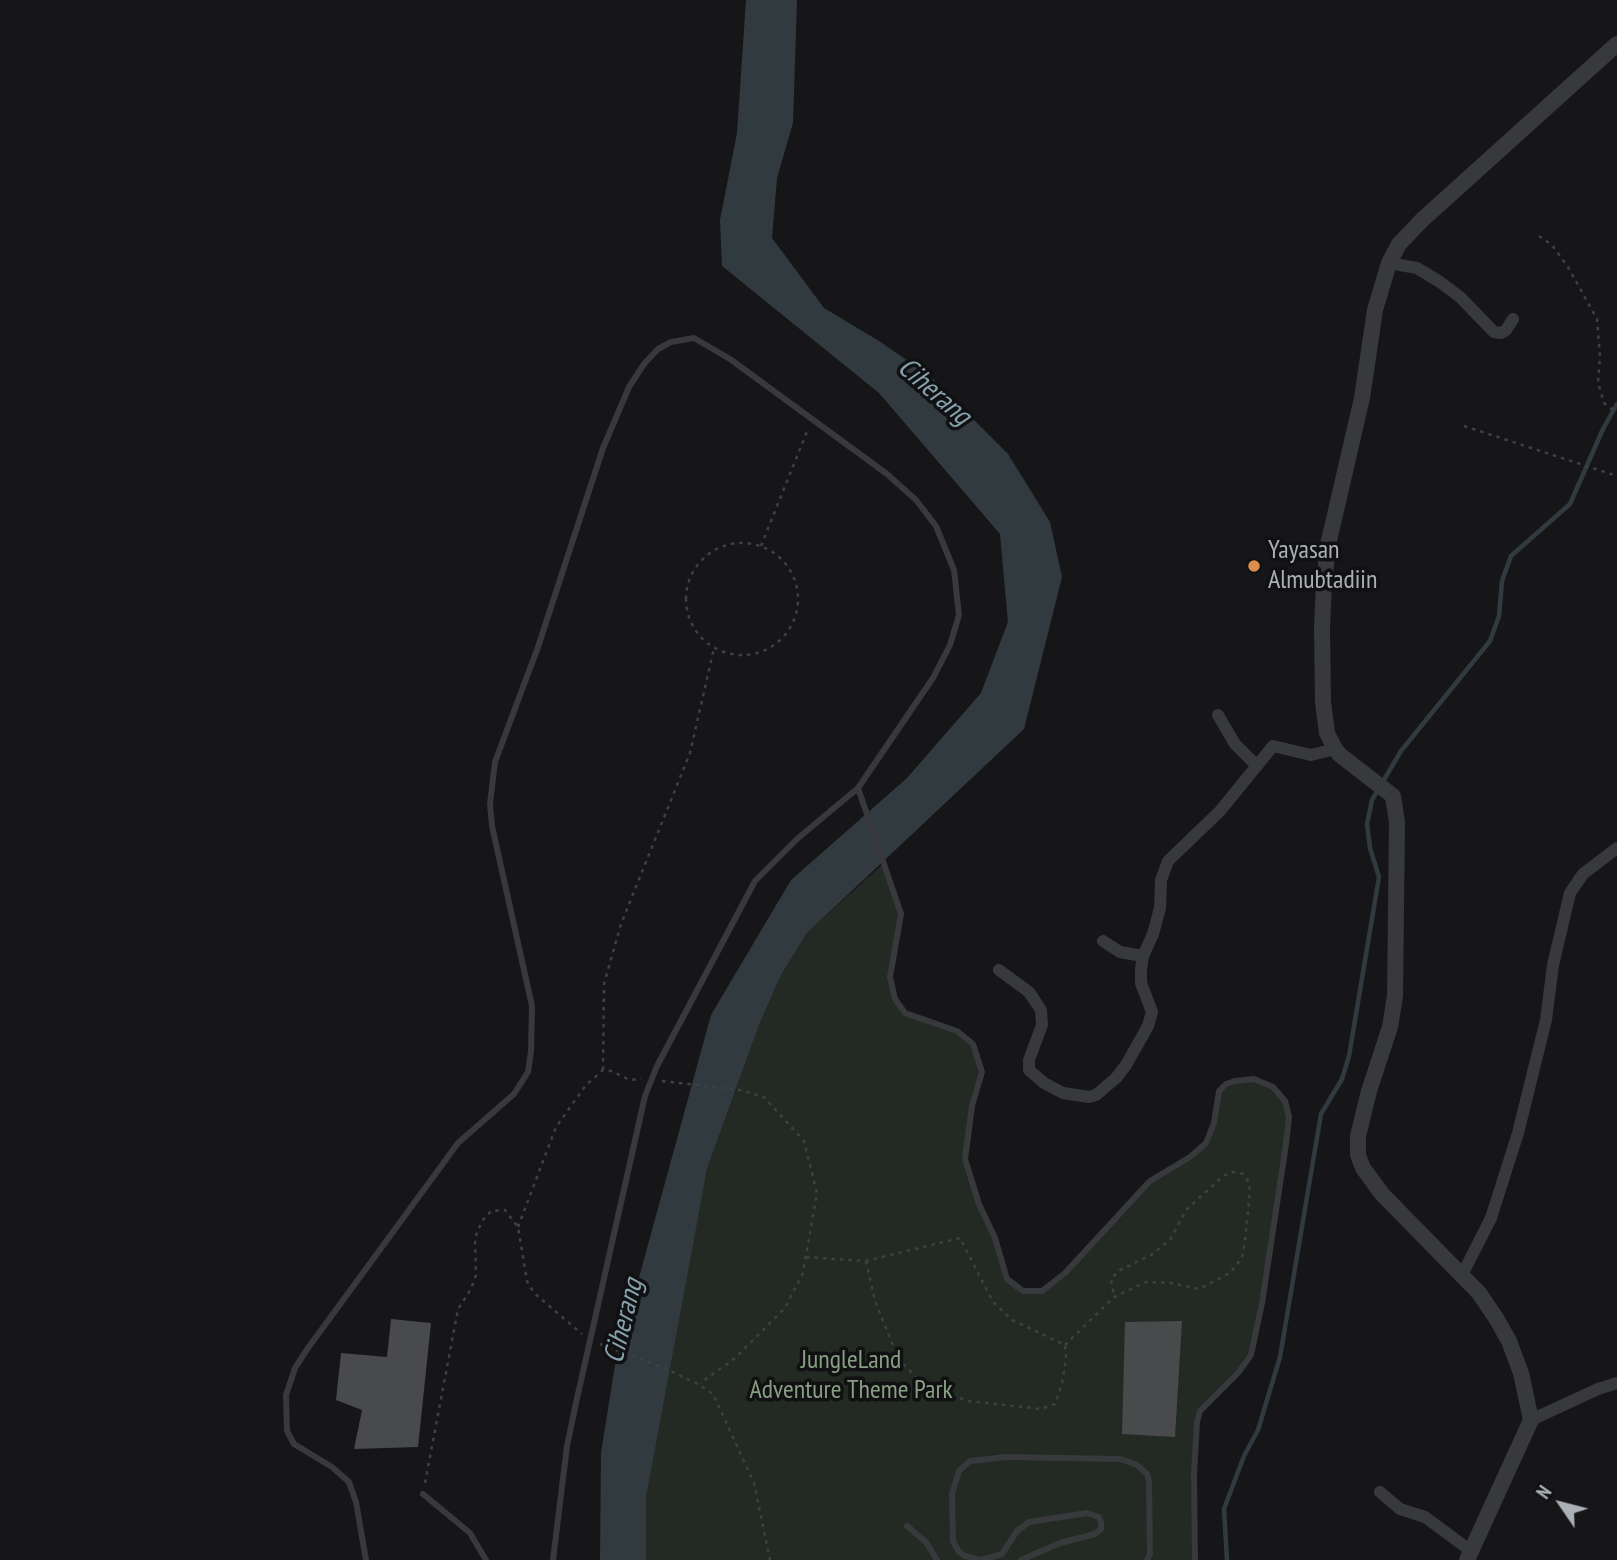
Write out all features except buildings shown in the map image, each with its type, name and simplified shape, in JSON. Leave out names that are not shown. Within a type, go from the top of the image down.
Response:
[{"type":"street","points":[[1380,1492],[1400,1508],[1425,1517],[1469,1555],[1531,1420],[1521,1373],[1509,1340],[1479,1293],[1382,1194],[1363,1168],[1358,1155],[1358,1136],[1368,1091],[1390,1027],[1395,996],[1397,822],[1395,800],[1389,792],[1335,749],[1327,733],[1323,702],[1322,627],[1328,545],[1362,398],[1375,310],[1389,263],[1399,244],[1422,220],[1617,44]]},
{"type":"street","points":[[1389,263],[1417,268],[1440,282],[1460,297],[1494,332],[1501,333],[1506,330],[1513,319]]},
{"type":"street","points":[[1218,715],[1235,744],[1257,765]]},
{"type":"street","points":[[999,970],[1030,992],[1041,1010],[1042,1025],[1029,1060],[1029,1070],[1044,1083],[1063,1093],[1089,1097],[1096,1095],[1116,1078],[1141,1042],[1148,1026],[1152,1012],[1141,983],[1143,956],[1160,908],[1161,880],[1168,861],[1220,811],[1275,745],[1311,755],[1335,749]]},
{"type":"street","points":[[1461,1275],[1491,1218],[1518,1133],[1543,1032],[1553,965],[1570,893],[1583,874],[1617,848]]},
{"type":"street","points":[[1103,941],[1120,952],[1143,956]]},
{"type":"street","points":[[1531,1420],[1617,1384]]},
{"type":"lane","points":[[366,1560],[356,1502],[349,1482],[332,1467],[294,1444],[287,1431],[286,1395],[295,1368],[308,1348],[458,1143],[514,1094],[528,1072],[532,1006],[492,826],[491,784],[495,762],[538,647],[603,449],[629,387],[657,349],[671,342],[695,338],[730,359],[812,419],[887,474],[916,500],[936,526],[954,570],[958,615],[950,645],[917,704],[858,788],[797,839],[755,881],[693,995],[652,1079],[645,1096],[589,1339],[567,1446],[553,1560]]},
{"type":"lane","points":[[858,788],[901,914],[890,977],[895,999],[905,1013],[957,1031],[973,1044],[982,1072],[972,1106],[965,1159],[979,1204],[995,1238],[1007,1279],[1023,1291],[1042,1291],[1065,1273],[1150,1181],[1190,1157],[1206,1143],[1214,1123],[1219,1091],[1226,1084],[1254,1079],[1273,1087],[1286,1101],[1289,1117],[1286,1146],[1262,1303],[1251,1355],[1238,1373],[1200,1411],[1197,1422],[1194,1474],[1195,1560]]},
{"type":"lane","points":[[1021,1560],[1060,1543],[1095,1534],[1101,1529],[1099,1517],[1087,1513],[1029,1522],[1017,1531],[1002,1554],[981,1560],[965,1556],[959,1552],[953,1541],[952,1494],[959,1471],[970,1461],[1006,1457],[1120,1459],[1138,1465],[1147,1474],[1149,1481],[1150,1554],[1147,1560]]},
{"type":"lane","points":[[424,1494],[470,1533],[486,1560]]},
{"type":"lane","points":[[907,1526],[932,1548],[937,1560]]},
{"type":"path","points":[[1539,236],[1552,246],[1568,267],[1597,319],[1600,357],[1598,382],[1605,404],[1617,413]]},
{"type":"path","points":[[761,546],[812,419]]},
{"type":"path","points":[[1464,426],[1617,476]]},
{"type":"path","points":[[743,543],[761,546],[778,555],[789,569],[796,586],[797,605],[792,623],[782,638],[767,649],[749,655],[731,654],[714,648],[699,636],[690,620],[686,602],[688,584],[696,567],[709,554],[725,545],[743,543]]},
{"type":"path","points":[[518,1227],[556,1126],[586,1085],[603,1070],[604,984],[621,924],[690,753],[714,648]]},
{"type":"path","points":[[603,1070],[630,1080],[652,1079],[740,1090],[764,1097],[804,1142],[817,1193],[803,1273],[785,1308],[734,1359],[698,1384]]},
{"type":"path","points":[[866,1261],[875,1301],[899,1360],[924,1385],[968,1401],[1041,1409],[1055,1404],[1062,1384],[1065,1345],[1114,1297],[1146,1282],[1171,1283],[1199,1289],[1230,1273],[1242,1258],[1245,1241],[1250,1190],[1243,1174],[1233,1172],[1223,1176],[1186,1210],[1170,1240],[1151,1255],[1120,1270],[1111,1279],[1114,1297]]},
{"type":"path","points":[[424,1494],[458,1309],[471,1289],[476,1275],[475,1238],[482,1221],[491,1211],[505,1210],[518,1227],[527,1281],[534,1293],[589,1339],[664,1368],[713,1394],[754,1483],[770,1560]]},
{"type":"path","points":[[806,1257],[866,1261],[960,1238],[993,1302],[1012,1320],[1065,1345]]},
{"type":"green space","name":"JungleLand Adventure Theme Park","points":[[884,863],[901,914],[890,977],[895,999],[905,1013],[957,1031],[973,1044],[982,1072],[971,1115],[965,1159],[995,1238],[1007,1279],[1023,1291],[1042,1291],[1065,1273],[1150,1181],[1206,1144],[1219,1091],[1226,1084],[1254,1079],[1273,1087],[1285,1101],[1289,1117],[1251,1355],[1200,1411],[1197,1422],[1195,1560],[646,1560],[646,1497],[671,1336],[707,1169],[759,1025],[781,975],[807,933]]},
{"type":"water","points":[[746,0],[772,0],[770,31],[774,0],[797,0],[793,123],[777,178],[772,238],[824,308],[930,376],[1008,454],[1050,522],[1062,577],[1024,729],[807,933],[781,975],[759,1025],[707,1169],[646,1497],[646,1560],[600,1560],[601,1453],[615,1365],[711,1015],[791,880],[907,778],[981,693],[1008,622],[1000,534],[879,393],[722,266],[720,220],[737,133]]},
{"type":"waterway","name":"Ciherang","points":[[767,76],[772,0]]},
{"type":"waterway","points":[[1227,1560],[1224,1509],[1244,1456],[1258,1430],[1280,1357],[1321,1114],[1342,1079],[1349,1056],[1379,877],[1370,848],[1367,824],[1372,800],[1401,751],[1490,641],[1499,616],[1502,581],[1511,556],[1570,504],[1617,404]]},
{"type":"place","name":"Yayasan Almubtadiin","points":[[1254,566]]}]
